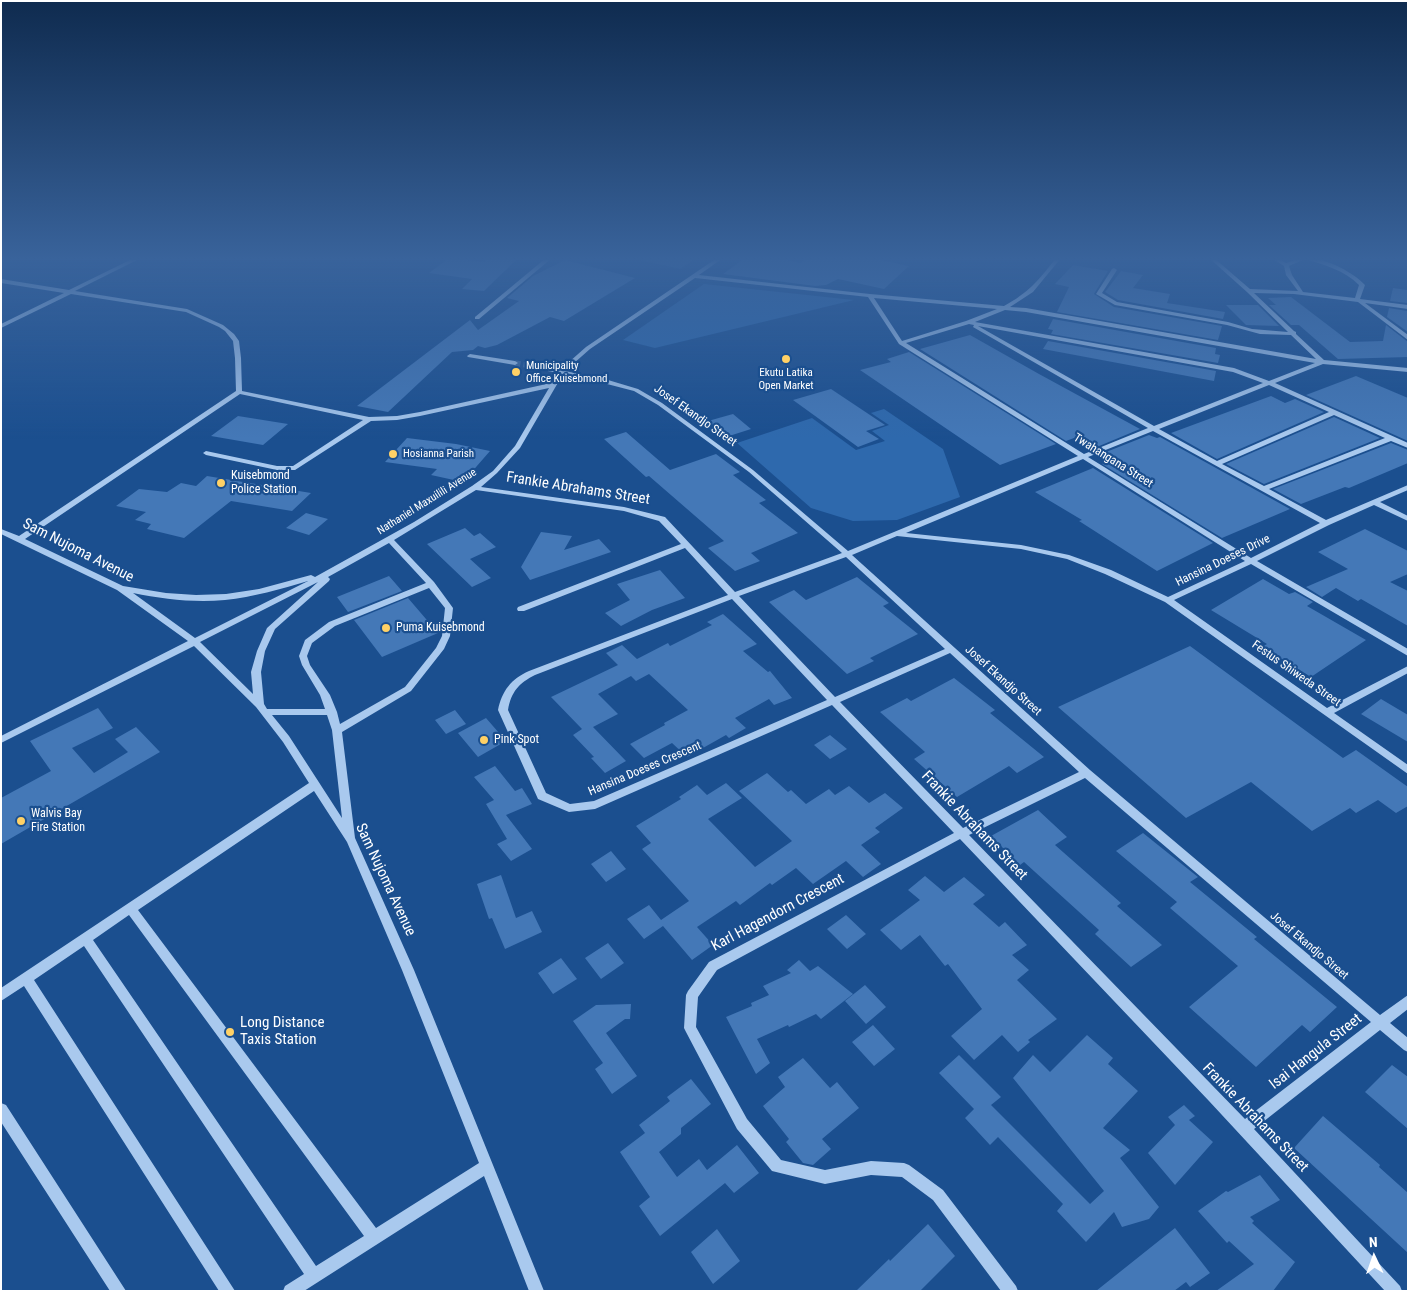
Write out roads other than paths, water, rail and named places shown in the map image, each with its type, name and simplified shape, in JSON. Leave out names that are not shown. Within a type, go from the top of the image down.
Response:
[{"type":"street","points":[[1,326],[17,318]]},
{"type":"street","points":[[202,318],[225,329],[236,342],[240,392]]},
{"type":"street","name":"Nathaniel Maxuilili Avenue","points":[[1,740],[336,570],[417,524],[475,488],[495,472],[518,447],[561,372],[588,348],[632,318]]},
{"type":"street","points":[[884,318],[901,344],[977,318]]},
{"type":"street","points":[[1071,318],[1322,362],[1408,370]]},
{"type":"street","points":[[1197,318],[1245,329],[1280,334],[1294,333]]},
{"type":"street","points":[[1278,318],[1322,362]]},
{"type":"street","points":[[1381,318],[1408,338]]},
{"type":"street","points":[[968,322],[1227,369],[1272,384],[1408,446]]},
{"type":"street","points":[[968,322],[1154,429],[1326,523]]},
{"type":"street","name":"Twahangana Street","points":[[901,344],[1251,561],[1408,653]]},
{"type":"street","points":[[470,356],[515,363]]},
{"type":"street","name":"Hansina Doeses Drive","points":[[847,554],[1084,456],[1272,384],[1322,362]]},
{"type":"street","name":"Josef Ekandjo Street","points":[[541,368],[636,390],[660,404],[751,471],[847,554],[1086,773],[1408,1046]]},
{"type":"street","points":[[20,539],[240,392],[369,419],[412,415],[552,385]]},
{"type":"street","points":[[1218,463],[1335,412]]},
{"type":"street","points":[[206,452],[277,468],[295,468],[369,419]]},
{"type":"street","points":[[1263,489],[1391,438]]},
{"type":"street","name":"Hansina Doeses Drive","points":[[897,534],[1021,547],[1069,557],[1108,572],[1168,600],[1326,523],[1408,487]]},
{"type":"street","name":"Frankie Abrahams Street","points":[[475,488],[624,509],[662,519],[832,701],[1244,1128],[1395,1291]]},
{"type":"street","points":[[1375,502],[1408,519]]},
{"type":"street","name":"Sam Nujoma Avenue","points":[[1,531],[120,588],[194,641],[261,708],[286,739],[351,840],[408,970],[537,1291]]},
{"type":"street","points":[[337,730],[408,689],[440,649],[446,636],[449,608],[431,584],[389,539]]},
{"type":"street","points":[[521,609],[685,544]]},
{"type":"street","name":"Hansina Doeses Crescent","points":[[847,554],[732,596],[518,679],[505,696],[503,710],[542,796],[569,808],[595,806],[950,650]]},
{"type":"street","points":[[120,588],[163,596],[197,598],[240,595],[336,570]]},
{"type":"street","points":[[332,712],[261,708],[256,672],[261,651],[271,628],[336,570]]},
{"type":"street","points":[[351,840],[337,730],[326,696],[306,665],[303,656],[308,642],[332,624],[431,584]]},
{"type":"street","name":"Festus Shiweda Street","points":[[1168,600],[1408,770]]},
{"type":"street","points":[[1328,712],[1408,669]]},
{"type":"street","name":"Karl Hagendorn Crescent","points":[[1011,1291],[938,1195],[904,1170],[871,1168],[825,1177],[778,1166],[742,1124],[690,1028],[692,995],[713,966],[961,834],[1086,773]]},
{"type":"street","points":[[1,994],[316,784]]},
{"type":"street","points":[[130,908],[374,1238]]},
{"type":"street","points":[[85,938],[314,1276]]},
{"type":"street","points":[[26,978],[228,1291]]},
{"type":"street","name":"Isai Hangula Street","points":[[1244,1128],[1408,1001]]},
{"type":"street","points":[[1,1110],[119,1291]]},
{"type":"street","points":[[290,1291],[487,1166]]},
{"type":"tunnel","points":[[515,363],[541,368]]},
{"type":"place","name":"Ekutu Latika Open Market","points":[[786,359]]},
{"type":"place","name":"Municipality Office Kuisebmond","points":[[516,372]]},
{"type":"place","name":"Hosianna Parish","points":[[393,454]]},
{"type":"place","name":"Kuisebmond Police Station","points":[[221,483]]},
{"type":"place","name":"Puma Kuisebmond","points":[[386,628]]},
{"type":"place","name":"Pink Spot","points":[[484,740]]},
{"type":"place","name":"Walvis Bay Fire Station","points":[[21,821]]},
{"type":"place","name":"Long Distance Taxis Station","points":[[230,1032]]}]
